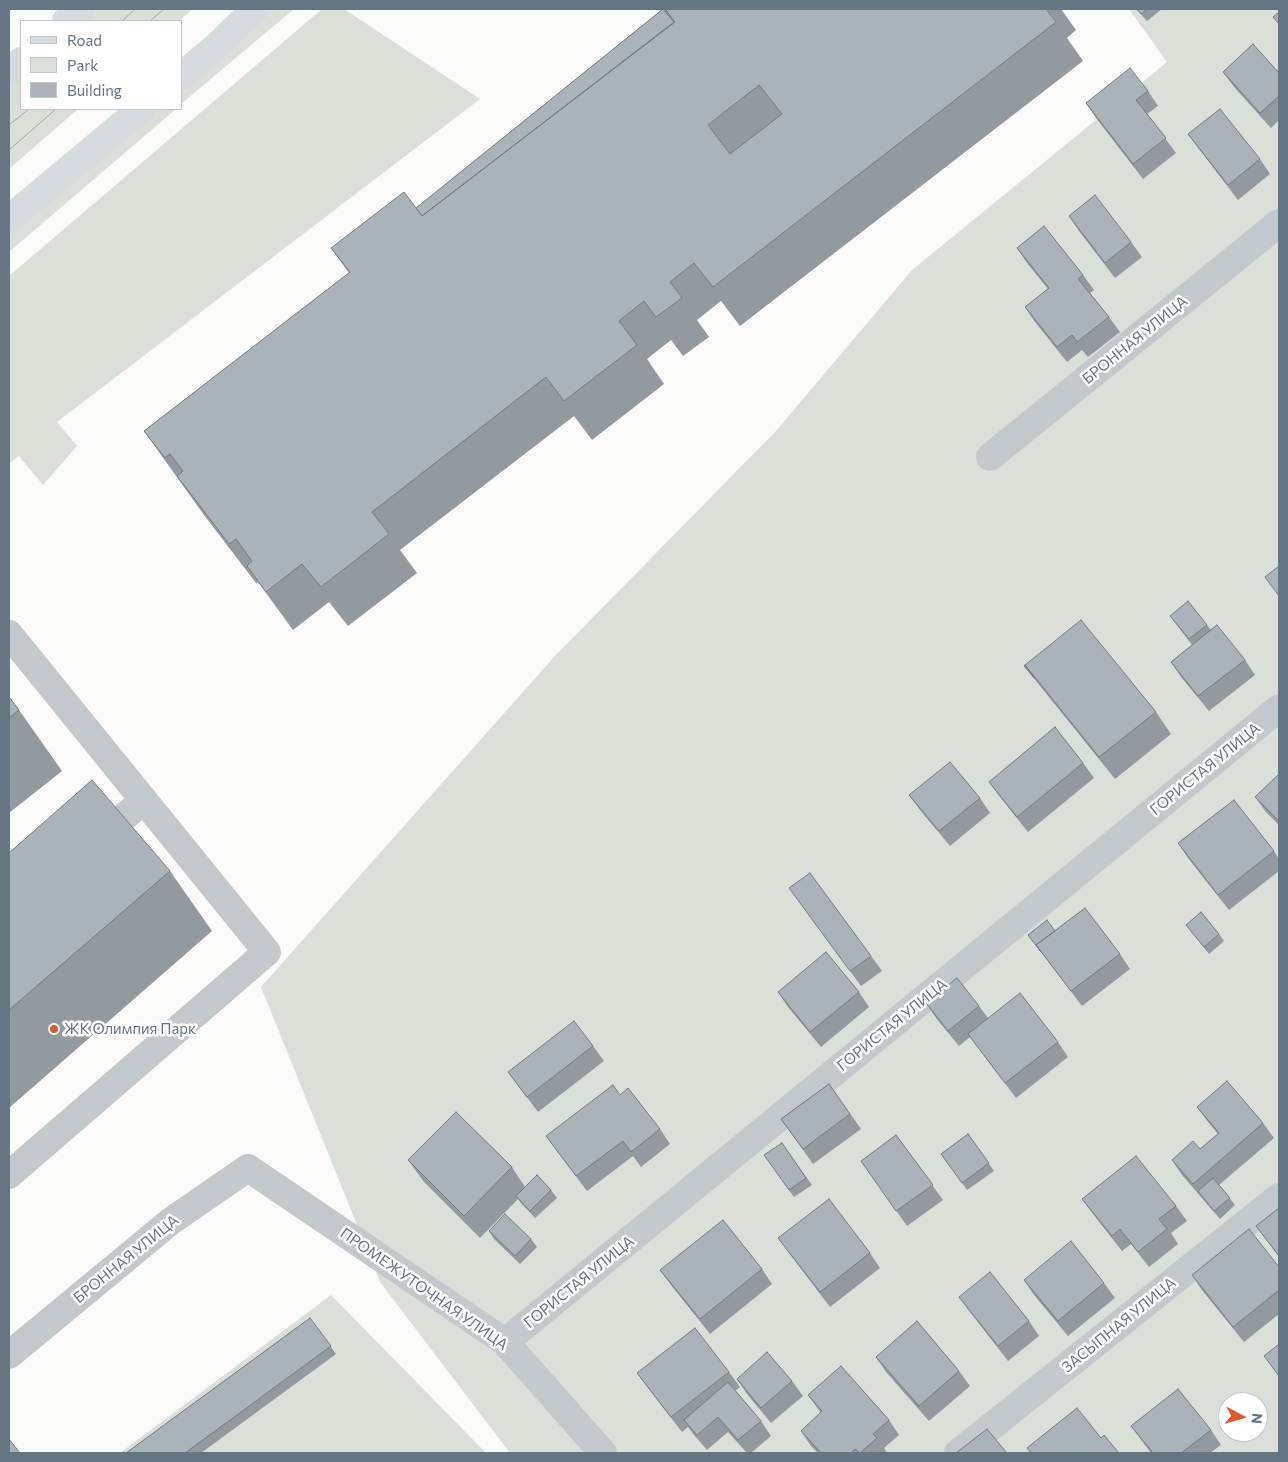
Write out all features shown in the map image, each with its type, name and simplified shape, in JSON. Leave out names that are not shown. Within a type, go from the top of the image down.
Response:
[{"type":"main road","points":[[67,20],[80,9]]},
{"type":"main road","points":[[182,75],[255,9]]},
{"type":"main road","points":[[9,73],[20,63]]},
{"type":"main road","points":[[9,219],[140,110]]},
{"type":"street","name":"БРОННАЯ УЛИЦА","points":[[990,457],[1279,223]]},
{"type":"street","points":[[9,634],[267,952],[9,1175]]},
{"type":"street","name":"ГОРИСТАЯ УЛИЦА","points":[[505,1342],[1279,708]]},
{"type":"street","points":[[76,857],[144,800]]},
{"type":"street","name":"БРОННАЯ УЛИЦА","points":[[9,1355],[170,1221],[248,1168]]},
{"type":"street","name":"ПРОМЕЖУТОЧНАЯ УЛИЦА","points":[[248,1168],[505,1342],[603,1453]]},
{"type":"street","name":"ЗАСЫПНАЯ УЛИЦА","points":[[958,1453],[1279,1197]]},
{"type":"green space","points":[[91,9],[193,9],[180,20],[79,20]]},
{"type":"green space","points":[[268,9],[294,9],[182,103],[182,81]]},
{"type":"green space","points":[[322,9],[344,9],[480,99],[57,422],[77,446],[43,485],[19,456],[9,464],[9,276]]},
{"type":"green space","points":[[1129,9],[1279,9],[1279,1453],[510,1453],[380,1282],[261,987],[554,657],[776,431],[912,270],[1167,62]]},
{"type":"green space","points":[[20,74],[20,110],[77,110],[9,169],[9,84]]},
{"type":"green space","points":[[149,110],[175,110],[9,252],[9,229]]},
{"type":"green space","points":[[331,1295],[486,1453],[120,1453]]},
{"type":"building","points":[[663,9],[674,22],[422,216],[416,208]]},
{"type":"building","points":[[665,9],[1046,9],[1056,22],[713,287],[694,263],[670,282],[682,298],[656,317],[644,301],[619,321],[637,345],[564,401],[546,377],[372,512],[389,534],[321,587],[302,564],[266,592],[247,566],[252,561],[236,539],[229,544],[177,476],[183,471],[170,454],[165,458],[144,431],[350,272],[331,248],[404,192],[422,216],[675,22]],"holes":[[[759,85],[782,114],[730,154],[708,125]]]},
{"type":"building","points":[[1137,9],[1147,9],[1141,14]]},
{"type":"building","points":[[1279,12],[1279,24],[1273,17]]},
{"type":"building","points":[[1253,44],[1279,73],[1279,96],[1260,113],[1223,72]]},
{"type":"building","points":[[1130,68],[1148,91],[1136,100],[1166,138],[1133,164],[1086,103]]},
{"type":"building","points":[[1220,109],[1260,159],[1228,185],[1188,134]]},
{"type":"building","points":[[1095,195],[1131,242],[1105,263],[1069,216]]},
{"type":"building","points":[[1044,226],[1083,275],[1078,279],[1109,317],[1077,342],[1072,335],[1057,347],[1025,307],[1049,288],[1017,248]]},
{"type":"building","points":[[1279,566],[1279,596],[1265,577]]},
{"type":"building","points":[[1188,601],[1207,625],[1189,639],[1170,616]]},
{"type":"building","points":[[1081,620],[1156,712],[1099,757],[1025,665]]},
{"type":"building","points":[[1217,625],[1245,660],[1198,696],[1171,662]]},
{"type":"building","points":[[9,697],[19,710],[9,718]]},
{"type":"building","points":[[1055,727],[1083,763],[1017,817],[989,782]]},
{"type":"building","points":[[950,762],[980,798],[939,831],[909,795]]},
{"type":"building","points":[[1279,774],[1279,821],[1255,797]]},
{"type":"building","points":[[92,780],[170,871],[9,1010],[9,853]]},
{"type":"building","points":[[1234,800],[1274,851],[1218,895],[1178,843]]},
{"type":"building","points":[[810,873],[871,956],[850,971],[789,888]]},
{"type":"building","points":[[1085,908],[1120,954],[1071,991],[1036,945]]},
{"type":"building","points":[[1201,912],[1219,934],[1204,947],[1186,925]]},
{"type":"building","points":[[1047,920],[1055,931],[1036,945],[1041,952],[1028,935]]},
{"type":"building","points":[[826,952],[859,992],[810,1032],[778,992]]},
{"type":"building","points":[[957,978],[979,1006],[948,1031],[926,1003]]},
{"type":"building","points":[[1020,993],[1058,1042],[1005,1083],[968,1034]]},
{"type":"building","points":[[574,1021],[593,1046],[527,1097],[508,1072]]},
{"type":"building","points":[[1227,1081],[1263,1123],[1193,1184],[1172,1160],[1193,1141],[1200,1149],[1219,1133],[1197,1107]]},
{"type":"building","points":[[829,1084],[850,1114],[803,1149],[781,1119]]},
{"type":"building","points":[[613,1085],[620,1095],[628,1088],[660,1129],[631,1152],[623,1141],[576,1176],[546,1136]]},
{"type":"building","points":[[456,1112],[512,1167],[464,1216],[408,1160]]},
{"type":"building","points":[[968,1134],[989,1163],[962,1183],[941,1154]]},
{"type":"building","points":[[896,1135],[933,1185],[896,1211],[861,1161]]},
{"type":"building","points":[[782,1143],[806,1178],[789,1190],[764,1155]]},
{"type":"building","points":[[1136,1156],[1176,1206],[1159,1219],[1167,1229],[1138,1252],[1120,1229],[1112,1236],[1082,1199]]},
{"type":"building","points":[[537,1175],[551,1190],[530,1211],[516,1196]]},
{"type":"building","points":[[1213,1178],[1230,1198],[1214,1211],[1198,1191]]},
{"type":"building","points":[[829,1199],[870,1253],[820,1292],[778,1238]]},
{"type":"building","points":[[1279,1208],[1279,1256],[1256,1226]]},
{"type":"building","points":[[505,1214],[531,1239],[515,1256],[489,1231]]},
{"type":"building","points":[[723,1220],[762,1269],[700,1319],[660,1270]]},
{"type":"building","points":[[1249,1229],[1279,1267],[1279,1290],[1233,1327],[1192,1275]]},
{"type":"building","points":[[1071,1241],[1104,1283],[1058,1321],[1024,1280]]},
{"type":"building","points":[[990,1272],[1029,1321],[998,1346],[959,1297]]},
{"type":"building","points":[[310,1318],[331,1346],[185,1453],[126,1453]]},
{"type":"building","points":[[917,1321],[959,1371],[919,1406],[876,1357]]},
{"type":"building","points":[[695,1328],[729,1372],[671,1417],[637,1373]]},
{"type":"building","points":[[1279,1344],[1279,1376],[1264,1356]]},
{"type":"building","points":[[767,1352],[792,1381],[761,1408],[737,1379]]},
{"type":"building","points":[[841,1366],[889,1420],[873,1434],[877,1438],[860,1453],[855,1449],[851,1453],[821,1453],[801,1431],[822,1411],[808,1395]]},
{"type":"building","points":[[728,1382],[761,1421],[738,1440],[718,1417],[697,1435],[684,1420]]},
{"type":"building","points":[[1178,1389],[1211,1430],[1181,1453],[1153,1453],[1131,1426]]},
{"type":"building","points":[[1077,1408],[1101,1438],[1104,1435],[1119,1453],[1031,1453],[1027,1448]]},
{"type":"building","points":[[987,1429],[1007,1453],[956,1453]]},
{"type":"building","points":[[9,1439],[20,1453],[9,1453]]},
{"type":"tram line","points":[[123,20],[135,9]]},
{"type":"tram line","points":[[151,20],[164,9]]},
{"type":"tram line","points":[[9,125],[28,110]]},
{"type":"tram line","points":[[9,150],[55,110]]},
{"type":"place","name":"ЖК Олимпия Парк","points":[[54,1029]]}]
